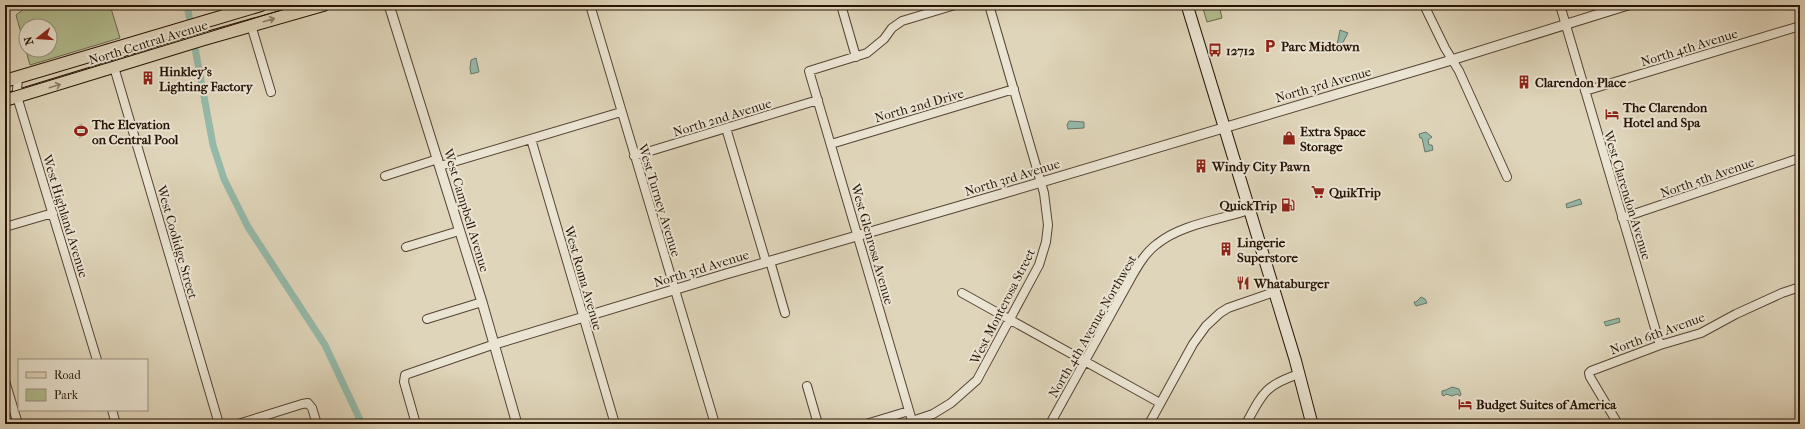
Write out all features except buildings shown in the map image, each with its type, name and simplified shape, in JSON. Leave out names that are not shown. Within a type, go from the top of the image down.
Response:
[{"type":"main road","name":"North Central Avenue","points":[[5,82],[261,5]]},
{"type":"main road","name":"North Central Avenue","points":[[5,100],[204,39],[323,5]]},
{"type":"main road","points":[[1187,5],[1223,128],[1299,374],[1312,424]]},
{"type":"street","name":"West Campbell Avenue","points":[[389,5],[482,302],[517,424]]},
{"type":"street","name":"West Turney Avenue","points":[[590,5],[715,424]]},
{"type":"street","points":[[841,5],[856,57],[867,53],[875,47],[892,28],[902,21],[955,5]]},
{"type":"street","name":"West Monterosa Street","points":[[913,423],[933,414],[951,403],[977,380],[1039,265],[1046,242],[1047,211],[1041,182],[989,5]]},
{"type":"street","points":[[1424,5],[1451,60],[1460,71],[1507,177]]},
{"type":"street","name":"West Clarendon Avenue","points":[[1560,5],[1660,345]]},
{"type":"street","name":"North 3rd Avenue","points":[[416,424],[404,382],[405,375],[494,344],[1451,60],[1628,5]]},
{"type":"street","points":[[251,26],[271,92]]},
{"type":"street","name":"North 4th Avenue","points":[[1585,91],[1800,26]]},
{"type":"street","name":"West Glenrosa Avenue","points":[[856,57],[809,71],[913,423]]},
{"type":"street","name":"West Coolidge Street","points":[[114,67],[219,424]]},
{"type":"street","name":"West Highland Avenue","points":[[18,78],[18,97],[97,359]]},
{"type":"street","name":"North 2nd Drive","points":[[831,144],[1014,89]]},
{"type":"street","name":"North 2nd Avenue","points":[[634,156],[818,100]]},
{"type":"street","points":[[385,176],[531,139],[621,112]]},
{"type":"street","points":[[726,128],[785,312]]},
{"type":"street","name":"West Roma Avenue","points":[[531,139],[615,424]]},
{"type":"street","name":"North 5th Avenue","points":[[1622,218],[1800,158]]},
{"type":"street","name":"North 4th Avenue Northwest","points":[[1050,424],[1142,260],[1156,245],[1174,233],[1249,210]]},
{"type":"street","points":[[5,228],[53,213]]},
{"type":"street","points":[[406,247],[459,231]]},
{"type":"street","name":"North 6th Avenue","points":[[1618,424],[1589,373],[1598,367],[1660,345],[1701,333],[1742,311],[1782,293],[1800,287]]},
{"type":"street","points":[[1148,424],[1193,344],[1206,326],[1228,308],[1274,292]]},
{"type":"street","points":[[962,293],[1160,403]]},
{"type":"street","points":[[427,319],[482,302]]},
{"type":"street","points":[[1246,424],[1266,390],[1273,384],[1283,379],[1299,374]]},
{"type":"street","points":[[5,381],[18,424]]},
{"type":"street","points":[[807,386],[818,424]]},
{"type":"street","points":[[238,424],[308,403],[312,408],[317,424]]},
{"type":"street","points":[[112,411],[116,424]]},
{"type":"street","points":[[866,424],[910,411]]},
{"type":"green space","points":[[36,5],[110,5],[120,38],[58,57],[58,18],[18,18],[18,22],[16,15],[24,9]]},
{"type":"green space","points":[[1202,5],[1219,5],[1222,18],[1207,22]]},
{"type":"green space","points":[[28,58],[53,58],[30,65]]},
{"type":"shaded area","points":[[1340,30],[1348,33],[1341,46],[1337,45]]},
{"type":"shaded area","points":[[476,58],[479,72],[471,74],[471,60]]},
{"type":"shaded area","points":[[1069,121],[1084,122],[1084,128],[1068,129],[1067,125]]},
{"type":"shaded area","name":"The Elevation on Central Pool","points":[[82,124],[85,136],[79,138],[76,126]]},
{"type":"shaded area","points":[[1426,132],[1432,137],[1428,140],[1429,145],[1432,145],[1433,150],[1425,152],[1422,138],[1420,138],[1419,134]]},
{"type":"shaded area","points":[[1580,199],[1582,204],[1567,208],[1566,204]]},
{"type":"shaded area","points":[[1421,297],[1425,299],[1427,303],[1416,306],[1414,302]]},
{"type":"shaded area","points":[[1619,318],[1620,322],[1606,326],[1604,322]]},
{"type":"shaded area","points":[[1452,387],[1459,389],[1461,394],[1460,396],[1457,394],[1452,396],[1446,394],[1444,396],[1442,395],[1442,391]]},
{"type":"waterway","points":[[187,5],[213,145],[224,179],[248,227],[325,345],[362,424]]},
{"type":"tram line","points":[[5,94],[298,5]]},
{"type":"place","name":"Parc Midtown","points":[[1270,46]]},
{"type":"place","name":"12712","points":[[1215,50]]},
{"type":"place","name":"Hinkley's Lighting Factory","points":[[148,78]]},
{"type":"place","name":"Clarendon Place","points":[[1524,82]]},
{"type":"place","name":"The Clarendon Hotel and Spa","points":[[1612,114]]},
{"type":"place","name":"The Elevation on Central Pool","points":[[81,131]]},
{"type":"place","name":"Extra Space Storage","points":[[1289,138]]},
{"type":"place","name":"Windy City Pawn","points":[[1201,166]]},
{"type":"place","name":"QuikTrip","points":[[1318,192]]},
{"type":"place","name":"QuickTrip","points":[[1288,205]]},
{"type":"place","name":"Lingerie Superstore","points":[[1226,249]]},
{"type":"place","name":"Whataburger","points":[[1243,283]]},
{"type":"place","name":"Budget Suites of America","points":[[1465,404]]}]
